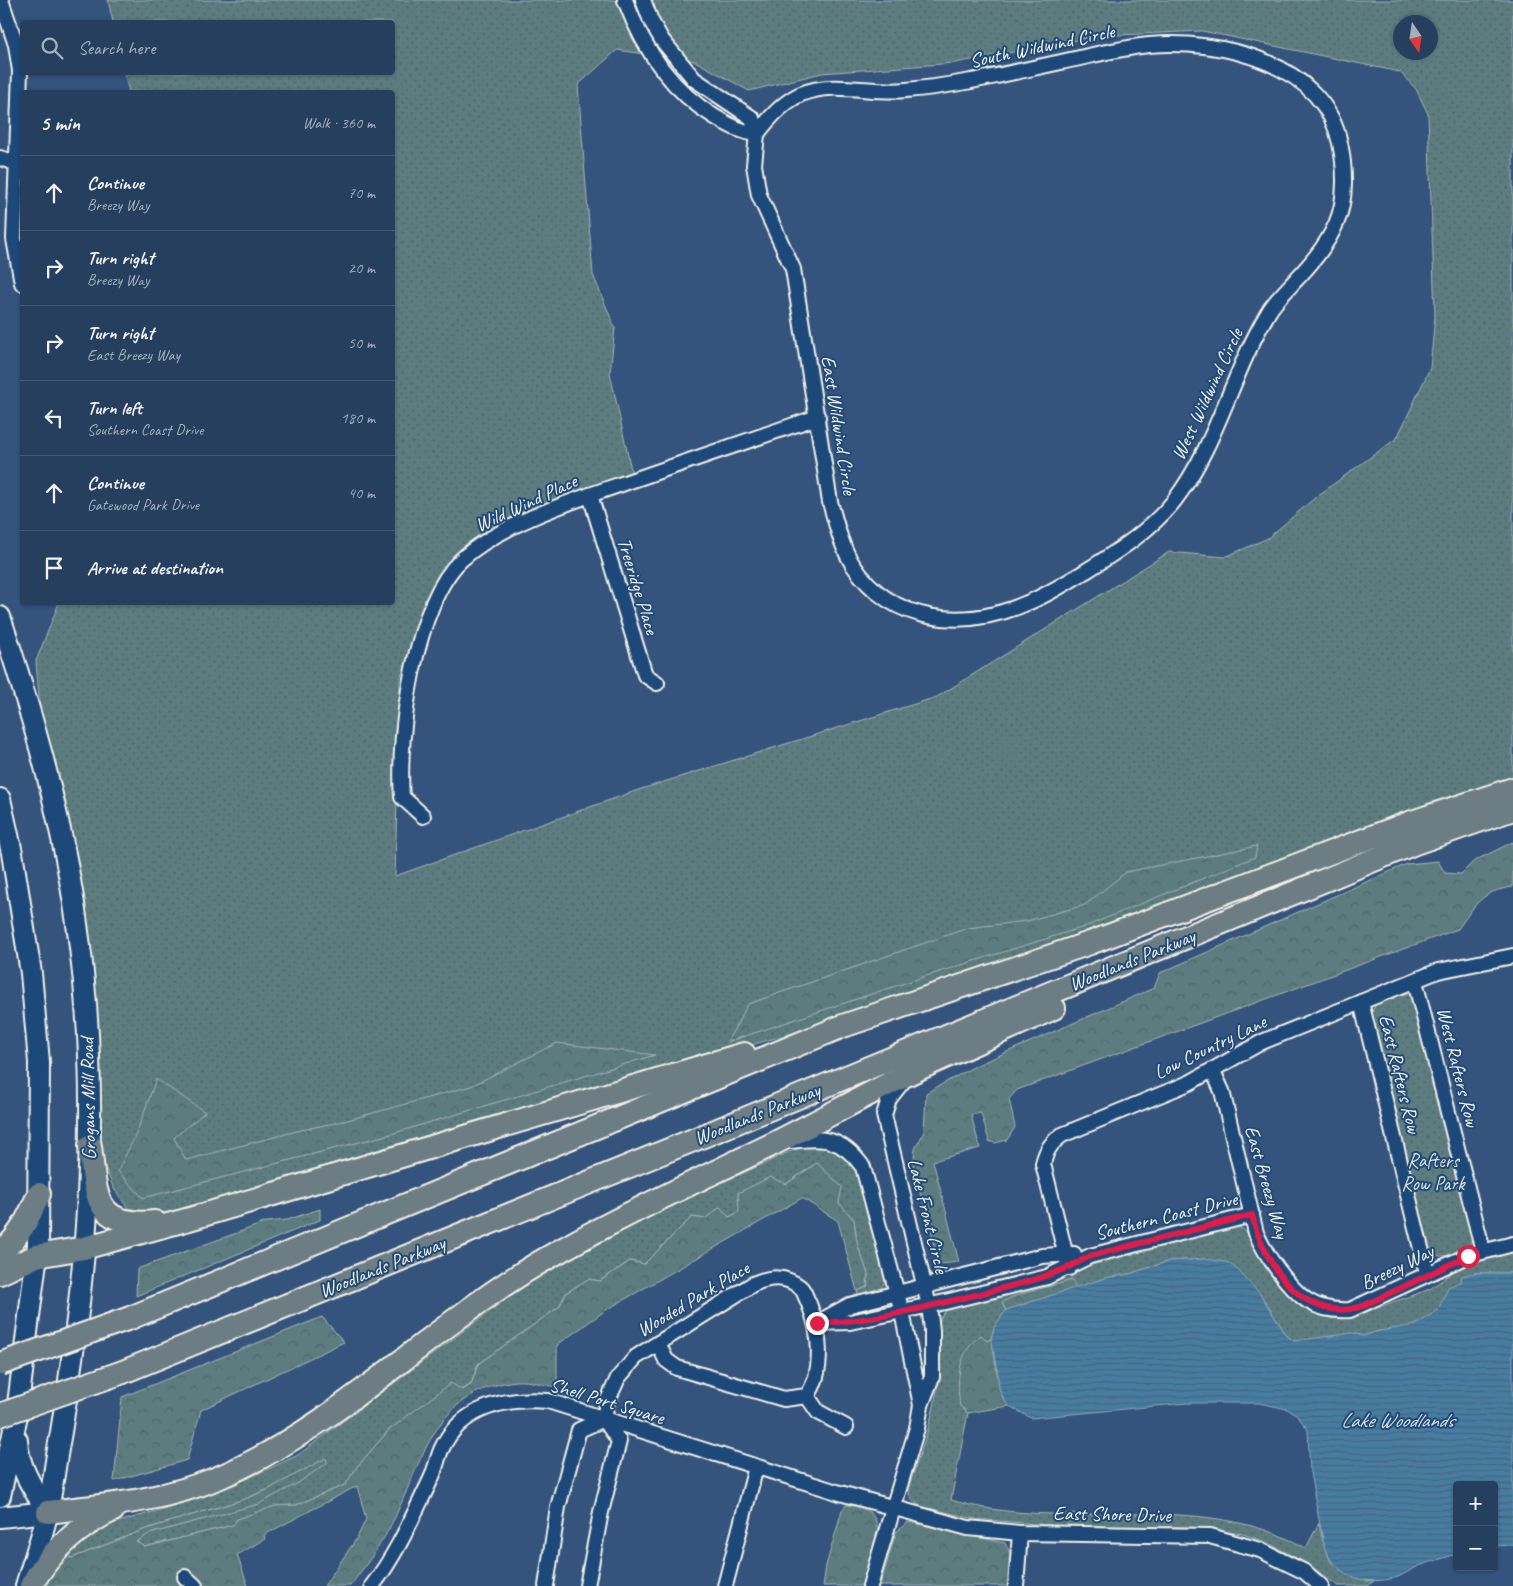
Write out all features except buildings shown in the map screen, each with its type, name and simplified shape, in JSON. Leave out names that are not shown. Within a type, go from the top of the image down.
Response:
[{"type":"main road","name":"Grogans Mill Road","points":[[0,617],[46,768],[66,861],[82,965],[89,1059],[90,1146],[81,1296],[48,1512],[26,1586]]},
{"type":"main road","name":"Woodlands Parkway","points":[[0,1364],[130,1318],[843,1026],[1090,943],[1409,822],[1513,789]]},
{"type":"main road","points":[[0,799],[12,854],[32,983],[39,1062],[39,1194],[36,1256],[8,1417],[0,1496]]},
{"type":"main road","name":"Woodlands Parkway","points":[[8,1417],[123,1372],[1415,843],[1513,810]]},
{"type":"main road","points":[[31,1586],[46,1563],[91,1520],[128,1504],[218,1478],[258,1460],[295,1439],[485,1298],[594,1232],[910,1073],[1263,915],[1296,893]]},
{"type":"main road","points":[[0,1272],[36,1256],[84,1248],[193,1218],[667,1075],[843,1026]]},
{"type":"main road","points":[[90,1146],[96,1197],[104,1210],[123,1221],[146,1222],[193,1218]]},
{"type":"main road","points":[[0,1253],[12,1244],[24,1228],[39,1194]]},
{"type":"main road","points":[[8,1417],[17,1455],[28,1480],[48,1512]]},
{"type":"main road","points":[[0,1517],[128,1504]]},
{"type":"street","points":[[1,0],[16,45],[20,71]]},
{"type":"street","points":[[624,0],[648,48],[668,79],[702,109],[740,132],[757,134],[752,118],[694,79],[662,40],[650,21],[643,0]]},
{"type":"street","name":"South Wildwind Circle","points":[[757,134],[770,117],[787,103],[799,95],[823,88],[899,91],[941,86],[1149,45],[1184,45],[1222,49],[1250,56],[1278,68],[1301,82],[1330,114]]},
{"type":"street","points":[[20,75],[21,90]]},
{"type":"street","points":[[20,108],[16,163],[20,261]]},
{"type":"street","name":"West Wildwind Circle","points":[[996,614],[1027,604],[1064,584],[1140,535],[1172,504],[1190,477],[1269,310],[1313,261],[1337,222],[1344,179],[1338,136],[1330,114]]},
{"type":"street","name":"East Wildwind Circle","points":[[757,134],[754,165],[759,195],[793,269],[830,502],[840,537],[851,563],[868,585],[888,600],[920,616],[967,619],[996,614]]},
{"type":"street","points":[[0,158],[16,163]]},
{"type":"street","name":"Wild Wind Place","points":[[423,816],[402,797],[399,770],[413,661],[444,580],[460,561],[496,535],[590,495],[818,417]]},
{"type":"street","name":"Treeridge Place","points":[[590,495],[645,675],[657,683]]},
{"type":"street","name":"Low Country Lane","points":[[1069,1268],[1043,1164],[1049,1147],[1062,1135],[1189,1083],[1262,1042],[1361,1002],[1460,965],[1513,956]]},
{"type":"street","name":"West Rafters Row","points":[[1415,981],[1484,1251]]},
{"type":"street","name":"East Rafters Row","points":[[1361,1002],[1427,1274]]},
{"type":"street","name":"East Breezy Way","points":[[1213,1071],[1222,1091],[1252,1215],[1262,1247],[1299,1296]]},
{"type":"street","name":"Lake Front Circle","points":[[870,1586],[917,1428],[921,1405],[932,1377],[932,1330],[929,1306],[884,1115],[890,1099],[910,1073]]},
{"type":"street","name":"Lake Front Circle","points":[[774,1143],[818,1138],[832,1140],[855,1156],[863,1167],[902,1312],[921,1405]]},
{"type":"street","name":"Southern Coast Drive","points":[[817,1323],[850,1322],[902,1312],[1047,1277],[1069,1268],[1090,1256],[1252,1215]]},
{"type":"street","name":"Breezy Way","points":[[1299,1296],[1322,1308],[1334,1311],[1350,1310],[1427,1274],[1484,1251],[1513,1244]]},
{"type":"street","name":"Southern Coast Drive","points":[[817,1323],[850,1305],[1042,1256],[1066,1254],[1090,1256]]},
{"type":"street","name":"Wooded Park Place","points":[[604,1420],[607,1402],[618,1378],[636,1357],[753,1284],[768,1278],[786,1279],[802,1288],[817,1323]]},
{"type":"street","points":[[658,1343],[666,1360],[677,1368],[784,1399],[807,1396],[814,1387],[818,1371],[817,1323]]},
{"type":"street","points":[[807,1396],[818,1412],[846,1427]]},
{"type":"street","name":"Shell Port Square","points":[[372,1586],[384,1571],[404,1534],[433,1473],[442,1449],[456,1429],[475,1413],[497,1403],[523,1399],[548,1401],[756,1467],[894,1507]]},
{"type":"street","points":[[546,1586],[558,1507],[579,1430],[604,1420],[619,1441],[601,1512],[587,1586]]},
{"type":"street","points":[[725,1586],[756,1467]]},
{"type":"street","name":"East Shore Drive","points":[[894,1507],[968,1528],[1020,1533],[1210,1536],[1260,1550],[1305,1572],[1321,1586]]},
{"type":"street","points":[[1016,1586],[1020,1533]]},
{"type":"street","points":[[185,1577],[196,1586]]},
{"type":"green space","points":[[108,0],[1513,0],[1513,777],[1428,803],[1374,826],[904,1000],[538,1108],[175,1212],[152,1213],[128,1208],[114,1189],[99,1153],[100,1081],[93,998],[41,720],[36,661],[58,605],[395,605],[395,90],[128,90],[125,75],[395,75],[395,20],[113,20]],"holes":[[[1202,31],[1400,72],[1416,89],[1428,114],[1435,316],[1430,368],[1397,438],[1317,496],[1268,538],[1225,557],[1169,552],[937,697],[638,790],[395,876],[400,679],[442,570],[462,549],[508,522],[632,474],[610,373],[615,328],[593,275],[578,85],[617,50],[695,61],[749,91],[822,73],[955,63],[1098,36]]]},
{"type":"green space","points":[[1513,842],[1513,887],[1486,895],[1458,929],[1017,1090],[1009,1099],[1015,1127],[1007,1140],[995,1143],[989,1141],[981,1113],[971,1115],[980,1148],[933,1161],[959,1262],[941,1264],[935,1252],[929,1219],[916,1181],[913,1165],[915,1149],[924,1132],[926,1093],[977,1065],[1154,988],[1160,973],[1407,864],[1438,861],[1445,873],[1461,874],[1474,861]]},
{"type":"green space","points":[[1257,846],[1255,857],[1087,926],[923,977],[727,1042],[748,1004],[968,928],[1027,921],[1085,905],[1126,872]]},
{"type":"green space","name":"Rafters Row Park","points":[[1399,994],[1408,994],[1414,998],[1473,1238],[1462,1251],[1456,1254],[1438,1256],[1432,1254],[1427,1246],[1371,1015],[1376,1003]]},
{"type":"green space","points":[[557,1043],[655,1055],[391,1134],[143,1198],[118,1171],[137,1132],[156,1079],[205,1112],[174,1138],[186,1160],[301,1130],[344,1121],[471,1086]]},
{"type":"green space","points":[[821,1144],[842,1154],[858,1171],[886,1275],[881,1289],[869,1295],[859,1297],[857,1291],[867,1287],[868,1274],[857,1243],[854,1220],[839,1203],[817,1163],[786,1184],[738,1193],[740,1211],[729,1217],[720,1207],[705,1219],[692,1217],[644,1264],[630,1261],[600,1281],[588,1279],[566,1293],[559,1307],[478,1364],[471,1384],[389,1430],[357,1467],[345,1485],[296,1505],[275,1506],[233,1525],[145,1547],[136,1541],[149,1534],[217,1515],[267,1490],[242,1500],[146,1529],[72,1558],[63,1555],[69,1547],[108,1525],[190,1501],[236,1484],[298,1455],[529,1282],[672,1204],[674,1206],[676,1202],[793,1150]]},
{"type":"green space","points":[[817,1163],[842,1187],[839,1203],[854,1220],[857,1243],[868,1274],[867,1287],[857,1291],[838,1221],[802,1198],[606,1310],[557,1345],[557,1387],[516,1381],[487,1388],[465,1399],[447,1416],[433,1435],[421,1457],[389,1529],[371,1558],[350,1586],[324,1586],[357,1538],[366,1519],[357,1486],[264,1535],[265,1539],[237,1555],[248,1586],[45,1586],[52,1569],[63,1555],[72,1558],[146,1529],[242,1500],[267,1490],[326,1458],[327,1463],[298,1483],[259,1504],[149,1534],[136,1542],[145,1547],[233,1525],[237,1519],[275,1506],[296,1505],[345,1485],[357,1467],[389,1430],[451,1383],[462,1390],[471,1385],[478,1364],[559,1307],[566,1293],[588,1279],[600,1281],[630,1261],[644,1264],[692,1217],[705,1219],[720,1207],[729,1217],[739,1212],[738,1193],[770,1177],[786,1184]]},
{"type":"green space","points":[[320,1209],[320,1220],[136,1296],[137,1269],[267,1222],[287,1220]]},
{"type":"green space","points":[[1233,1227],[1241,1228],[1250,1235],[1309,1311],[1348,1318],[1430,1289],[1461,1266],[1513,1252],[1513,1273],[1474,1273],[1461,1282],[1438,1310],[1416,1325],[1407,1328],[1379,1331],[1363,1336],[1352,1333],[1303,1341],[1294,1341],[1287,1336],[1260,1294],[1249,1283],[1205,1259],[1170,1261],[1129,1274],[1105,1278],[1076,1288],[1072,1280],[1002,1303],[1006,1310],[994,1328],[991,1339],[987,1341],[981,1335],[960,1406],[968,1413],[951,1500],[995,1510],[1040,1514],[1175,1515],[1220,1519],[1264,1530],[1306,1548],[1319,1523],[1325,1550],[1331,1562],[1368,1581],[1375,1580],[1368,1586],[1338,1586],[1308,1564],[1266,1542],[1243,1534],[1187,1527],[1062,1526],[975,1519],[920,1506],[913,1501],[909,1494],[909,1486],[935,1402],[938,1383],[939,1322],[946,1311],[969,1297]]},
{"type":"green space","points":[[1072,1280],[1076,1288],[1006,1310],[1002,1303],[1025,1293]]},
{"type":"green space","points":[[322,1317],[344,1342],[201,1410],[187,1460],[114,1481],[122,1397]]},
{"type":"green space","points":[[981,1335],[987,1341],[991,1339],[999,1384],[1009,1406],[968,1413],[960,1406],[958,1387],[960,1367],[967,1349]]},
{"type":"green space","points":[[846,1505],[862,1508],[872,1515],[877,1524],[875,1547],[862,1586],[823,1586],[826,1566],[842,1510]]},
{"type":"green space","points":[[908,1522],[1005,1543],[1012,1556],[1010,1586],[880,1586],[896,1532]]},
{"type":"water","name":"Lake Woodlands","points":[[1205,1259],[1226,1262],[1236,1268],[1260,1294],[1287,1336],[1294,1341],[1352,1333],[1363,1336],[1379,1331],[1416,1325],[1438,1310],[1448,1287],[1461,1282],[1462,1276],[1474,1273],[1513,1273],[1513,1545],[1498,1546],[1498,1481],[1453,1481],[1453,1555],[1419,1566],[1398,1577],[1387,1580],[1376,1581],[1356,1578],[1338,1568],[1325,1550],[1310,1473],[1308,1430],[1296,1414],[1287,1409],[1259,1403],[1187,1403],[1031,1418],[1009,1406],[999,1388],[997,1365],[991,1339],[994,1328],[1006,1310],[1105,1278],[1129,1274],[1170,1261]]},
{"type":"route","points":[[817,1323],[850,1322],[945,1302],[1047,1277],[1069,1268],[1090,1256],[1252,1215],[1256,1233],[1262,1247],[1299,1296],[1310,1303],[1334,1311],[1350,1310],[1363,1306],[1468,1256]]}]
